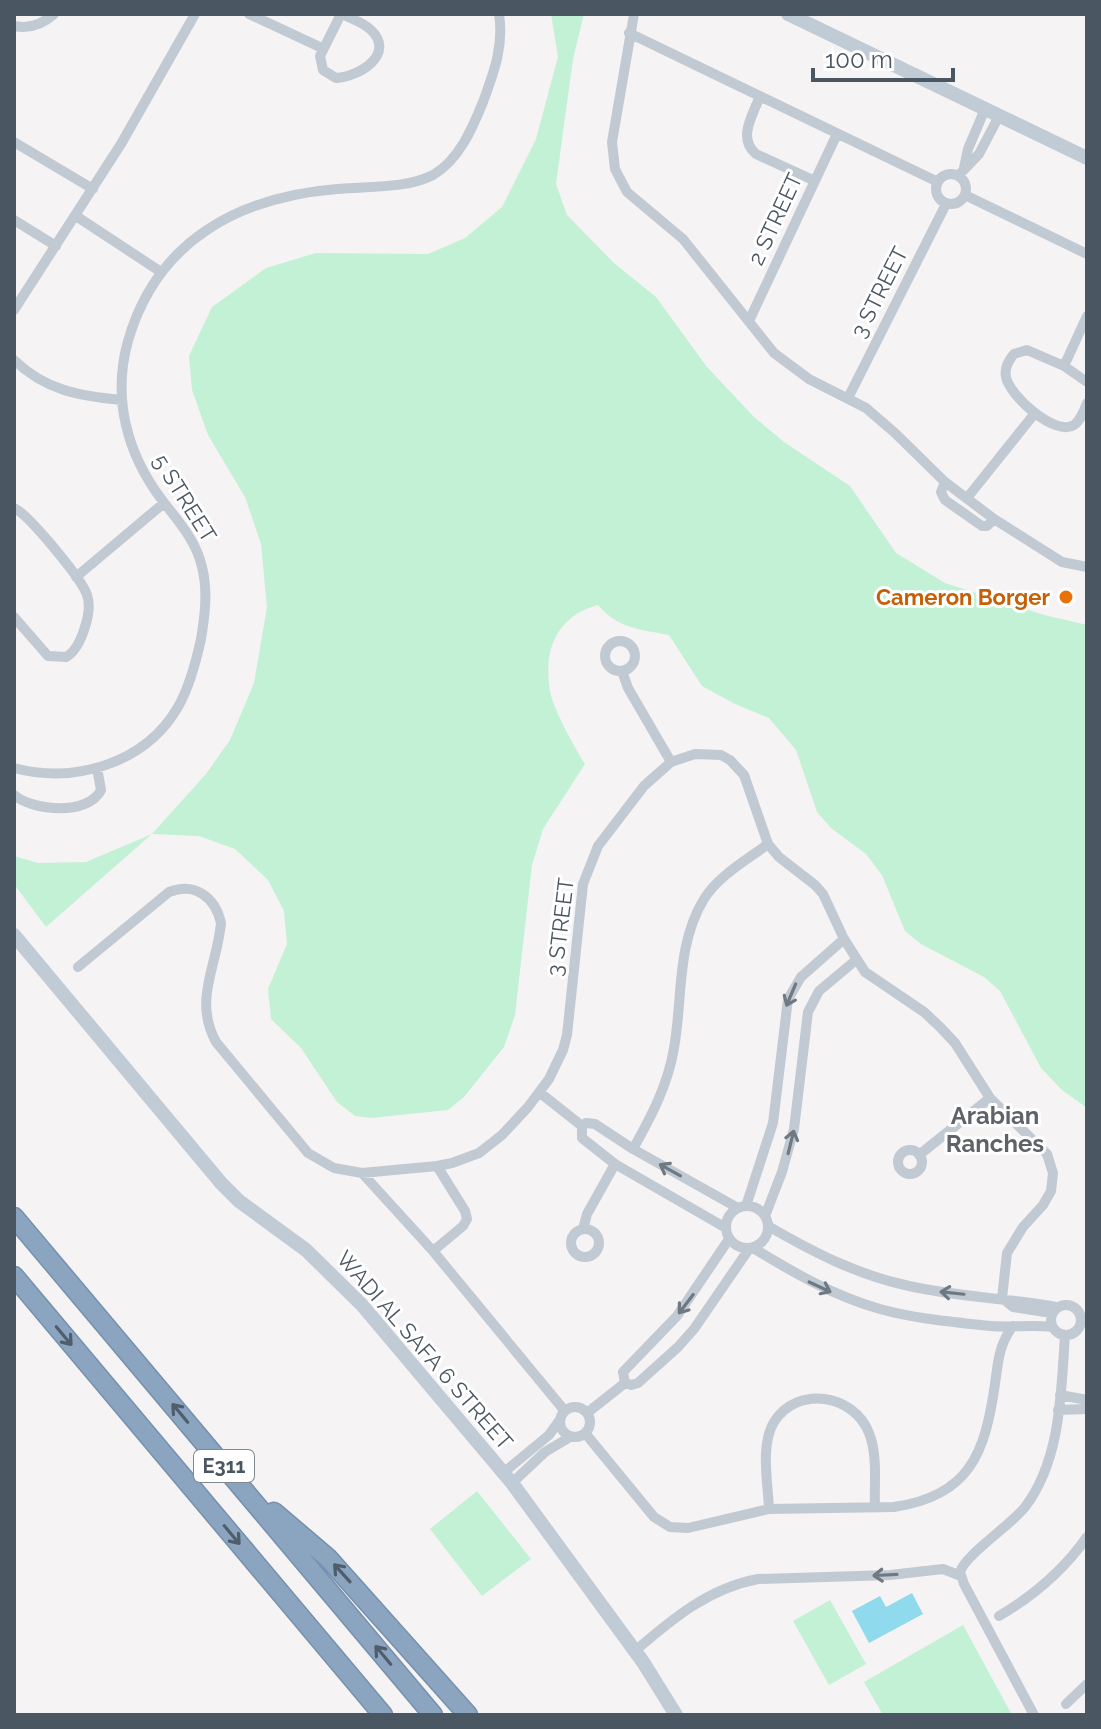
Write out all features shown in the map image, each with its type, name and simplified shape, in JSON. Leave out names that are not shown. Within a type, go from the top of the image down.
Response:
[{"type":"highway","name":"E311","points":[[14,1217],[433,1715]]},
{"type":"highway","name":"E311","points":[[14,1276],[383,1715]]},
{"type":"highway","points":[[235,1479],[328,1558],[468,1715]]},
{"type":"main road","points":[[788,14],[1087,158]]},
{"type":"main road","name":"WADI AL SAFA 6 STREET","points":[[14,935],[221,1183],[239,1201],[306,1250],[345,1287],[508,1478],[635,1651],[676,1715]]},
{"type":"street","points":[[14,26],[39,24],[54,14]]},
{"type":"street","points":[[14,310],[93,189],[195,14]]},
{"type":"street","points":[[249,14],[322,48]]},
{"type":"street","points":[[341,14],[365,25],[379,44],[376,58],[361,71],[336,78],[323,70],[320,63],[322,48],[341,14]]},
{"type":"street","name":"5 STREET","points":[[14,768],[49,774],[73,773],[97,768],[143,745],[168,721],[186,689],[198,652],[205,614],[203,568],[193,543],[139,464],[130,442],[121,400],[127,342],[136,316],[161,272],[208,228],[262,202],[320,190],[416,181],[445,167],[457,155],[465,140],[494,71],[501,40],[499,14]]},
{"type":"street","points":[[634,14],[612,142],[615,169],[620,181],[636,200],[683,239],[774,353],[809,379],[848,398],[883,421],[945,482],[994,519],[1062,562],[1087,567]]},
{"type":"street","points":[[629,33],[938,182]]},
{"type":"street","points":[[760,96],[746,132],[748,147],[756,154],[815,181]]},
{"type":"street","points":[[992,113],[977,128],[962,168],[965,195],[957,203],[946,204],[937,195],[938,182],[944,175],[962,168],[979,154],[990,134],[992,113]]},
{"type":"street","points":[[977,128],[990,134]]},
{"type":"street","name":"2 STREET","points":[[749,321],[837,134]]},
{"type":"street","points":[[14,142],[93,189]]},
{"type":"street","points":[[965,195],[1087,254]]},
{"type":"street","name":"3 STREET","points":[[848,398],[946,204]]},
{"type":"street","points":[[76,216],[161,272]]},
{"type":"street","points":[[14,220],[56,246]]},
{"type":"street","points":[[1064,366],[1087,316]]},
{"type":"street","points":[[1087,382],[1064,366],[1027,350],[1014,354],[1008,360],[1005,376],[1008,384],[1035,413],[1052,424],[1065,428],[1076,423],[1087,403]]},
{"type":"street","points":[[14,360],[33,377],[59,390],[121,400]]},
{"type":"street","points":[[967,498],[1035,413]]},
{"type":"street","points":[[945,482],[941,492],[945,500],[982,526],[987,526],[994,519]]},
{"type":"street","points":[[76,577],[164,503]]},
{"type":"street","points":[[14,508],[29,519],[76,577],[89,603],[79,646],[66,657],[48,656],[14,617]]},
{"type":"street","points":[[622,671],[628,688],[671,762],[683,756],[708,753],[730,760],[744,775],[768,844],[823,894],[856,960],[877,981],[907,999],[940,1027],[955,1043],[990,1098],[1041,1146],[1051,1163],[1054,1183],[1047,1199],[1023,1227],[1007,1253],[1002,1298]]},
{"type":"street","name":"3 STREET","points":[[78,967],[169,892],[179,888],[203,893],[218,911],[221,923],[204,1001],[209,1029],[216,1042],[308,1153],[334,1168],[362,1173],[437,1166],[466,1159],[490,1145],[515,1121],[557,1065],[567,1035],[586,871],[598,846],[633,799],[656,773],[671,762]]},
{"type":"street","points":[[14,795],[24,803],[39,807],[87,803],[101,790],[97,768]]},
{"type":"street","points":[[633,1149],[660,1097],[671,1063],[681,967],[698,910],[712,888],[768,844]]},
{"type":"street","points":[[625,1383],[623,1372],[677,1316],[727,1233],[729,1216],[742,1207],[773,1123],[788,999],[801,977],[844,939]]},
{"type":"street","points":[[625,1383],[638,1383],[686,1339],[751,1248],[765,1239],[766,1221],[794,1129],[808,1012],[824,985],[856,960]]},
{"type":"street","points":[[539,1092],[582,1126]]},
{"type":"street","points":[[919,1155],[990,1098]]},
{"type":"street","points":[[582,1126],[595,1124],[633,1149],[742,1207],[760,1210],[766,1221],[826,1258],[867,1275],[931,1290],[1002,1298],[1013,1307],[1054,1310],[1071,1305],[1084,1316],[1080,1326],[1070,1334],[1050,1456],[1036,1490],[1012,1521],[966,1561],[961,1576]]},
{"type":"street","points":[[582,1126],[582,1138],[615,1164],[727,1233],[738,1247],[751,1248],[806,1280],[858,1302],[903,1315],[990,1326],[1052,1327],[1070,1334],[1087,1334]]},
{"type":"street","points":[[583,1229],[587,1214],[615,1164]]},
{"type":"street","points":[[433,1251],[467,1219],[437,1166]]},
{"type":"street","points":[[362,1173],[433,1251],[564,1410]]},
{"type":"street","points":[[1052,1327],[1054,1310]]},
{"type":"street","points":[[990,1326],[1000,1347]]},
{"type":"street","points":[[585,1433],[654,1517],[670,1527],[688,1528],[769,1509],[911,1505],[956,1482],[969,1469],[986,1436],[1000,1347],[1013,1326]]},
{"type":"street","points":[[587,1413],[625,1383]]},
{"type":"street","points":[[1060,1395],[1087,1400]]},
{"type":"street","points":[[769,1509],[767,1453],[773,1424],[784,1410],[799,1401],[816,1398],[833,1400],[849,1407],[866,1427],[873,1452],[875,1507]]},
{"type":"street","points":[[564,1410],[579,1407],[587,1413],[590,1421],[585,1433]]},
{"type":"street","points":[[1058,1410],[1087,1409]]},
{"type":"street","points":[[508,1478],[530,1468],[549,1443],[564,1410]]},
{"type":"street","points":[[559,1421],[562,1431],[570,1437]]},
{"type":"street","points":[[508,1478],[521,1458],[549,1443],[585,1433]]},
{"type":"street","points":[[521,1458],[530,1468]]},
{"type":"street","points":[[999,1616],[1041,1589],[1087,1537]]},
{"type":"street","points":[[635,1651],[693,1605],[741,1582],[890,1575],[943,1569],[961,1576],[1034,1715]]},
{"type":"street","points":[[1066,1704],[1087,1684]]},
{"type":"green space","points":[[551,14],[584,14],[573,59],[556,184],[567,215],[614,263],[656,297],[707,367],[754,417],[784,442],[850,486],[896,553],[945,583],[1044,615],[1087,625],[1087,1108],[1062,1090],[1041,1068],[1000,991],[984,977],[921,944],[905,931],[882,875],[866,854],[831,828],[817,812],[796,750],[769,718],[702,686],[669,635],[622,623],[598,605],[572,617],[563,626],[551,649],[548,676],[552,699],[585,764],[543,829],[532,865],[515,1015],[504,1047],[464,1097],[448,1110],[371,1118],[355,1116],[337,1102],[301,1048],[271,1019],[268,989],[287,944],[284,911],[268,880],[235,849],[199,836],[152,834],[206,774],[230,740],[254,683],[267,607],[261,544],[245,497],[208,435],[192,390],[189,356],[212,307],[266,268],[316,253],[428,254],[465,238],[502,207],[536,139],[558,57]]},
{"type":"green space","points":[[152,834],[46,927],[14,884],[14,856],[38,863],[86,862]]},
{"type":"green space","points":[[477,1491],[531,1559],[482,1596],[430,1529]]},
{"type":"green space","points":[[830,1600],[866,1664],[829,1685],[793,1621]]},
{"type":"green space","points":[[963,1625],[1012,1715],[883,1715],[864,1682]]},
{"type":"water","points":[[912,1593],[923,1614],[869,1643],[852,1611],[880,1596],[886,1607]]},
{"type":"place","name":"Cameron Borger","points":[[1066,597]]},
{"type":"district","name":"Arabian Ranches","points":[[995,1130]]}]
